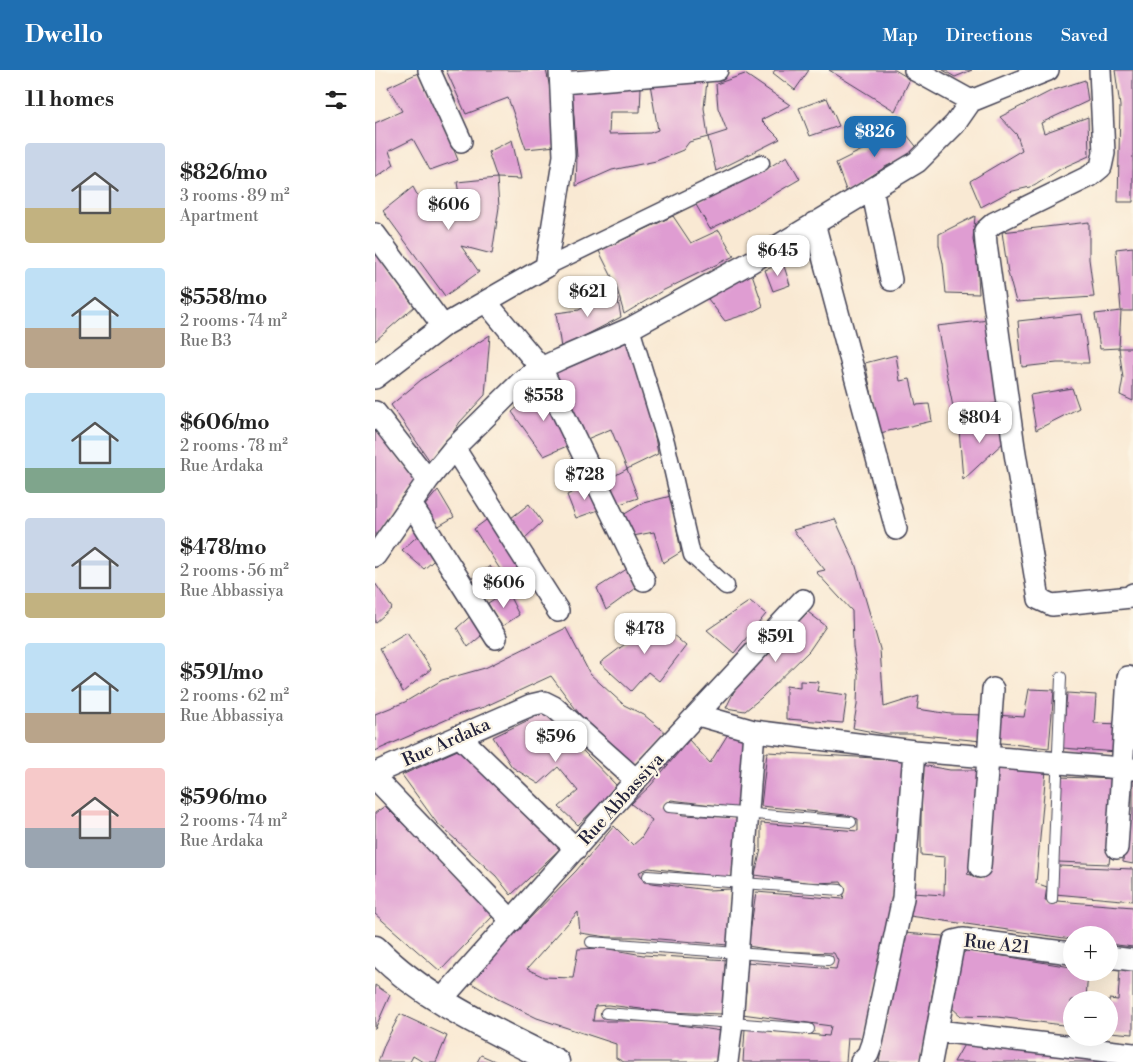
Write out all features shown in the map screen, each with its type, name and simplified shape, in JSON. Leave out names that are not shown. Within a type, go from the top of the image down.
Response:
[{"type":"street","points":[[429,70],[461,141]]},
{"type":"street","points":[[546,267],[564,156],[561,76],[717,70]]},
{"type":"street","points":[[915,70],[971,101]]},
{"type":"street","points":[[375,556],[428,480],[454,448],[511,392],[541,368],[631,328],[751,262],[917,162],[955,124],[971,101],[1048,70]]},
{"type":"street","points":[[1099,70],[1104,153],[1101,167],[1090,176],[995,223],[985,232],[985,238],[1014,447],[1039,599],[1052,605],[1131,597],[1133,594]]},
{"type":"street","points":[[375,378],[443,326],[546,267],[761,163]]},
{"type":"street","points":[[873,189],[891,280]]},
{"type":"street","points":[[814,223],[896,529]]},
{"type":"street","points":[[375,234],[443,326]]},
{"type":"street","points":[[487,302],[541,368],[644,580]]},
{"type":"street","points":[[631,328],[666,442],[692,554],[726,586]]},
{"type":"street","points":[[375,412],[428,480]]},
{"type":"street","points":[[454,448],[558,611]]},
{"type":"street","points":[[411,504],[496,638]]},
{"type":"street","name":"Rue Abbassiya","points":[[441,1000],[636,780],[803,600]]},
{"type":"street","points":[[1117,848],[1128,768],[1128,677]]},
{"type":"street","points":[[980,867],[993,689]]},
{"type":"street","name":"Rue Ardaka","points":[[375,773],[531,705],[544,702],[554,707],[636,780]]},
{"type":"street","points":[[697,715],[754,730],[915,751],[988,759],[1128,768]]},
{"type":"street","points":[[727,1062],[732,1023],[749,814],[754,730]]},
{"type":"street","points":[[459,736],[576,849]]},
{"type":"street","points":[[861,1062],[868,1054],[872,1043],[903,898],[915,751]]},
{"type":"street","points":[[375,778],[512,921]]},
{"type":"street","name":"Rue A21","points":[[931,1062],[938,1031],[951,947],[954,941],[963,939],[1063,952]]},
{"type":"street","points":[[375,949],[441,1000],[468,1017],[556,1062]]},
{"type":"street","points":[[1118,958],[1133,960]]},
{"type":"street","points":[[938,1031],[1133,1054]]},
{"type":"lane","points":[[1052,899],[1061,677]]},
{"type":"lane","points":[[669,807],[851,822]]},
{"type":"lane","points":[[648,876],[840,890]]},
{"type":"lane","points":[[591,942],[828,960]]},
{"type":"lane","points":[[606,1013],[809,1029]]},
{"type":"building","points":[[446,70],[546,70],[555,111],[556,146],[526,149],[508,98],[466,114]]},
{"type":"building","points":[[775,70],[809,70],[795,90],[773,73]]},
{"type":"building","points":[[829,70],[895,70],[910,79],[895,111]]},
{"type":"building","points":[[943,70],[972,70],[955,77]]},
{"type":"building","points":[[1115,70],[1133,70],[1133,202],[1118,202],[1120,106]]},
{"type":"building","points":[[418,73],[433,98],[458,160],[430,170],[413,139],[389,151],[394,165],[375,178],[375,123],[402,111],[388,87]]},
{"type":"building","points":[[745,74],[790,105],[761,120],[780,139],[716,171],[708,137],[727,131],[718,108],[716,84]]},
{"type":"building","points":[[1085,80],[1088,101],[1041,123],[1044,133],[1088,117],[1089,156],[1060,169],[1034,186],[1009,192],[981,207],[970,181],[1022,150],[1017,135],[1000,117],[1051,91]]},
{"type":"building","points":[[707,81],[704,108],[708,137],[689,142],[683,150],[656,161],[612,170],[576,186],[577,157],[572,91],[641,87],[640,112],[610,112],[609,134],[650,133],[658,130],[650,84]]},
{"type":"building","points":[[827,98],[839,126],[810,136],[799,108]]},
{"type":"building","points":[[900,126],[919,150],[885,167],[847,193],[836,163],[870,146]]},
{"type":"building","points":[[512,140],[521,179],[497,178],[488,152]]},
{"type":"building","points":[[787,156],[800,179],[733,218],[710,229],[695,203],[743,177],[768,168]]},
{"type":"building","points":[[497,178],[499,207],[492,254],[461,246],[479,272],[445,296],[383,211],[413,187],[423,206],[461,207],[457,182]]},
{"type":"building","points":[[673,216],[691,243],[719,230],[734,256],[662,291],[624,314],[616,285],[599,251]]},
{"type":"building","points":[[975,216],[973,240],[977,260],[979,294],[946,293],[939,234]]},
{"type":"building","points":[[1089,222],[1089,259],[1094,297],[1016,302],[1008,273],[1002,232]]},
{"type":"building","points":[[1133,247],[1133,311],[1121,311],[1116,249]]},
{"type":"building","points":[[375,251],[415,306],[375,341]]},
{"type":"building","points":[[783,263],[790,285],[773,291],[765,270]]},
{"type":"building","points":[[751,271],[763,306],[750,313],[725,321],[708,299],[730,281]]},
{"type":"building","points":[[615,285],[621,317],[561,348],[556,313],[579,310]]},
{"type":"building","points":[[1121,311],[1119,348],[1100,349],[1095,314]]},
{"type":"building","points":[[1082,314],[1089,363],[1057,363],[1022,367],[1018,321]]},
{"type":"building","points":[[989,320],[1002,402],[954,412],[937,326]]},
{"type":"building","points":[[490,335],[485,395],[460,422],[432,464],[391,405],[421,380]]},
{"type":"building","points":[[627,342],[651,414],[658,454],[627,469],[611,429],[587,439],[552,373]]},
{"type":"building","points":[[1119,348],[1133,348],[1133,401],[1120,395],[1123,378]]},
{"type":"building","points":[[896,355],[900,381],[910,379],[916,405],[929,404],[932,421],[880,433],[865,363]]},
{"type":"building","points":[[545,382],[576,442],[544,456],[512,412]]},
{"type":"building","points":[[1072,388],[1079,408],[1036,430],[1030,395]]},
{"type":"building","points":[[1006,419],[1007,439],[963,480],[959,429]]},
{"type":"building","points":[[375,429],[404,466],[419,478],[375,543]]},
{"type":"building","points":[[627,469],[638,498],[614,506],[603,482]]},
{"type":"building","points":[[592,482],[604,508],[576,518],[567,495]]},
{"type":"building","points":[[438,490],[454,517],[437,527],[423,508]]},
{"type":"building","points":[[671,496],[681,552],[663,563],[654,532],[633,536],[618,518],[643,503]]},
{"type":"building","points":[[529,504],[542,522],[524,539],[511,518]]},
{"type":"building","points":[[493,515],[532,572],[509,583],[474,529]]},
{"type":"building","points":[[835,519],[855,563],[880,649],[884,707],[919,696],[917,709],[951,714],[984,715],[981,741],[913,734],[883,734],[853,728],[857,705],[858,675],[853,647],[852,611],[816,572],[825,570],[793,530]]},
{"type":"building","points":[[424,530],[440,555],[424,569],[402,550]]},
{"type":"building","points":[[490,566],[501,586],[480,598],[471,579]]},
{"type":"building","points":[[630,567],[639,586],[606,610],[597,588]]},
{"type":"building","points":[[375,583],[392,608],[375,623]]},
{"type":"building","points":[[507,591],[519,615],[501,627],[488,603]]},
{"type":"building","points":[[750,601],[766,614],[734,653],[707,630]]},
{"type":"building","points":[[475,612],[488,630],[468,647],[457,628]]},
{"type":"building","points":[[808,612],[826,626],[809,651],[745,711],[726,708],[740,679]]},
{"type":"building","points":[[654,618],[686,646],[659,681],[648,672],[631,691],[600,663],[637,635]]},
{"type":"building","points":[[566,628],[590,674],[624,705],[644,715],[667,734],[636,767],[612,749],[581,716],[551,676],[484,707],[457,715],[375,751],[375,714],[405,702],[442,680],[485,668]]},
{"type":"building","points":[[407,632],[431,669],[403,692],[380,648]]},
{"type":"building","points":[[800,681],[819,682],[817,691],[847,695],[843,723],[786,719],[786,686],[800,688]]},
{"type":"building","points":[[1029,689],[1054,690],[1049,748],[992,742],[995,715],[1024,717]]},
{"type":"building","points":[[1067,693],[1096,695],[1094,723],[1121,724],[1117,752],[1062,748]]},
{"type":"building","points":[[543,713],[559,726],[618,787],[578,825],[559,807],[578,791],[558,767],[539,784],[512,767],[493,737]]},
{"type":"building","points":[[728,734],[749,739],[744,781],[737,808],[671,800],[663,808],[683,815],[741,818],[732,878],[649,868],[639,872],[644,882],[708,890],[732,889],[728,945],[636,937],[607,937],[580,933],[578,912],[527,969],[544,977],[573,978],[578,949],[603,948],[643,955],[729,960],[722,1014],[666,1012],[608,1005],[595,1006],[593,1021],[651,1021],[722,1031],[717,1062],[624,1062],[616,1058],[616,1044],[537,1018],[498,999],[468,981],[576,871],[614,826],[633,845],[641,838],[652,820],[631,804],[651,785],[689,740],[710,763]]},
{"type":"building","points":[[462,748],[563,846],[511,895],[496,876],[436,822],[402,775]]},
{"type":"building","points":[[767,752],[910,760],[908,822],[865,1038],[848,1038],[846,1062],[743,1062],[745,1028],[829,1036],[831,1026],[742,1014],[746,991],[746,962],[836,969],[838,961],[834,953],[778,951],[748,946],[756,892],[843,899],[845,889],[841,882],[812,883],[755,875],[761,849],[761,823],[858,831],[858,819],[846,815],[761,806]]},
{"type":"building","points":[[921,765],[950,770],[980,770],[977,857],[967,874],[984,878],[992,769],[1046,770],[1036,883],[1047,887],[1045,900],[1133,907],[1133,947],[1118,945],[1118,926],[1063,926],[1063,938],[910,916],[912,893],[944,895],[945,857],[921,855]]},
{"type":"building","points":[[1059,777],[1119,779],[1109,864],[1058,862]]},
{"type":"building","points":[[1128,780],[1133,780],[1133,864],[1123,862]]},
{"type":"building","points":[[385,806],[494,915],[440,971],[375,914],[375,813]]},
{"type":"building","points":[[1058,866],[1133,869],[1133,901],[1055,894]]},
{"type":"building","points":[[904,933],[943,936],[920,1062],[879,1062]]},
{"type":"building","points":[[967,950],[1063,966],[1063,981],[1087,981],[1087,991],[1063,991],[1063,1025],[998,1017],[961,1016],[951,1007],[957,959]]},
{"type":"building","points":[[1120,969],[1133,969],[1133,1034],[1118,1033]]},
{"type":"building","points":[[375,985],[390,995],[375,1029]]},
{"type":"building","points":[[400,1014],[447,1036],[436,1062],[423,1062],[413,1056],[410,1062],[378,1062],[385,1043]]},
{"type":"building","points":[[966,1041],[1120,1062],[954,1062]]},
{"type":"building","points":[[481,1055],[497,1062],[477,1062]]}]
